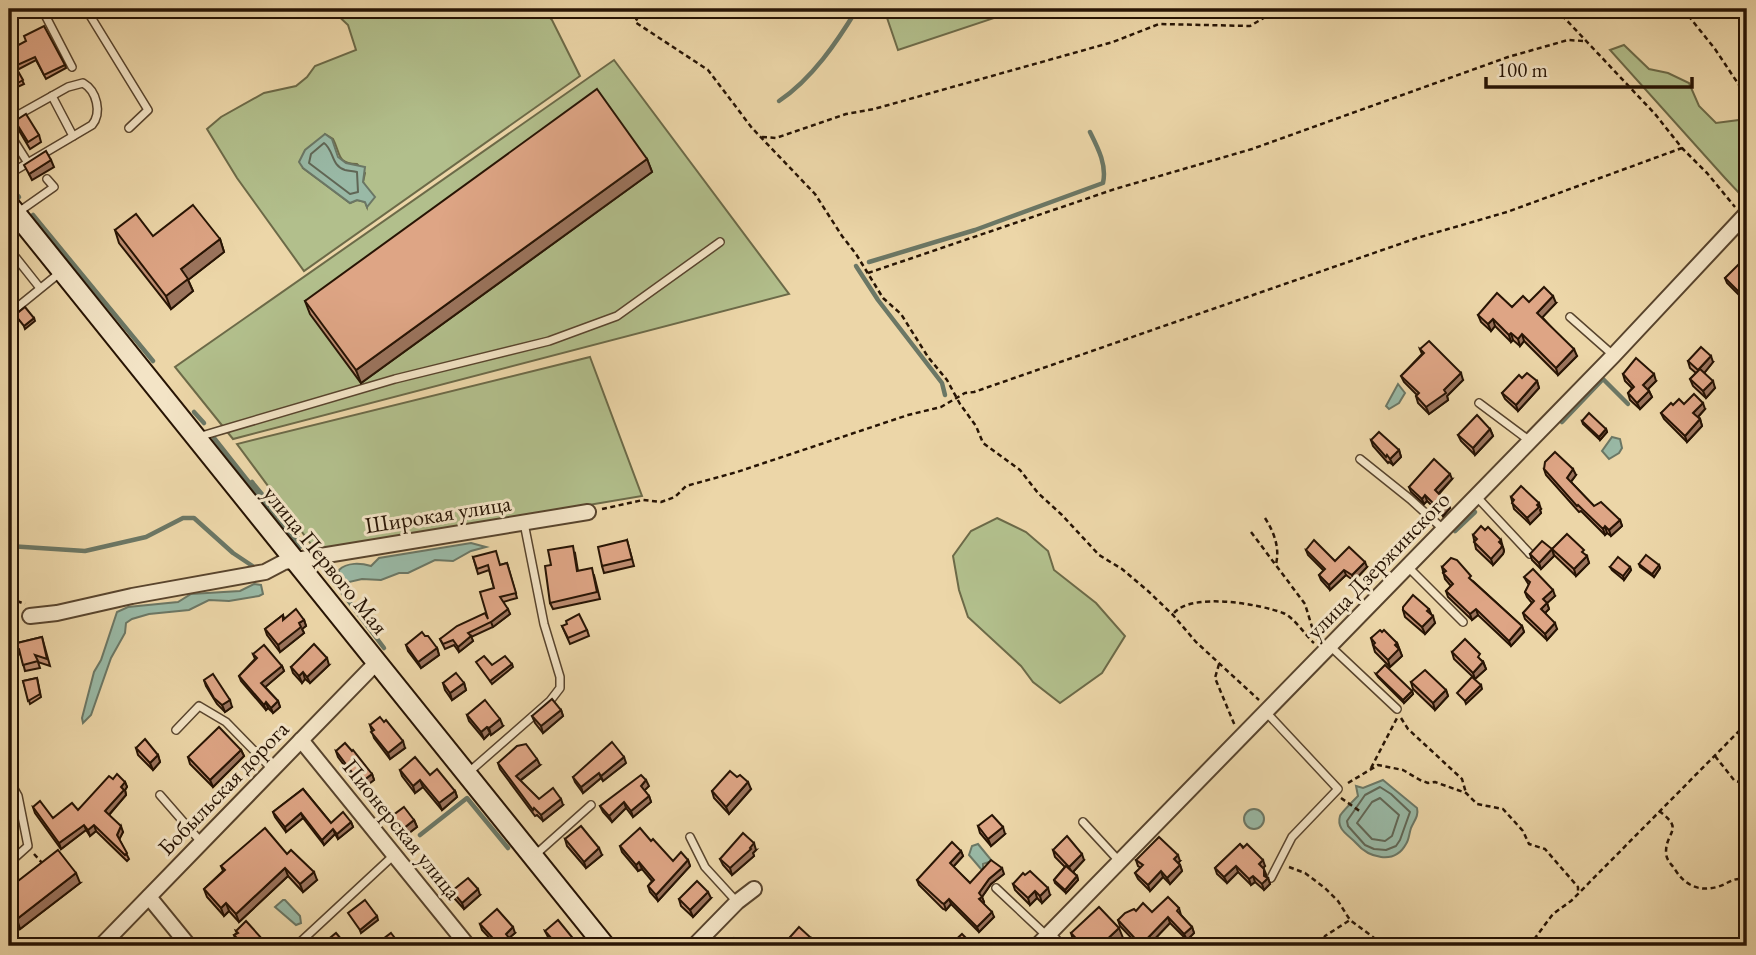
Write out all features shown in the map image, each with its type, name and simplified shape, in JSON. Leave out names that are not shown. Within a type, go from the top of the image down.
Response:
[{"type":"street","name":"улица Первого Мая","points":[[12,209],[606,946]]},
{"type":"street","name":"улица Дзержинского","points":[[1045,939],[1746,217]]},
{"type":"street","name":"Широкая улица","points":[[30,616],[265,572],[284,562],[588,512]]},
{"type":"street","name":"Бобыльская дорога","points":[[101,946],[377,662]]},
{"type":"street","name":"Пионерская улица","points":[[301,740],[468,946]]},
{"type":"street","points":[[694,946],[737,902],[754,889]]},
{"type":"street","points":[[149,897],[189,946]]},
{"type":"lane","points":[[43,9],[72,67]]},
{"type":"lane","points":[[86,9],[148,110],[129,128]]},
{"type":"lane","points":[[9,120],[68,87],[83,83],[89,86],[98,109],[98,118],[92,125],[9,174]]},
{"type":"lane","points":[[52,96],[73,136]]},
{"type":"lane","points":[[9,133],[28,163]]},
{"type":"lane","points":[[12,209],[54,187],[47,179]]},
{"type":"lane","points":[[196,437],[395,379],[549,341],[617,316],[719,242]]},
{"type":"lane","points":[[9,249],[40,289]]},
{"type":"lane","points":[[9,314],[62,271]]},
{"type":"lane","points":[[1570,317],[1613,356]]},
{"type":"lane","points":[[1479,403],[1530,441]]},
{"type":"lane","points":[[1360,459],[1444,530]]},
{"type":"lane","points":[[1476,496],[1530,554]]},
{"type":"lane","points":[[467,774],[550,701],[560,688],[560,677],[544,624],[524,523]]},
{"type":"lane","points":[[1408,567],[1463,622]]},
{"type":"lane","points":[[1330,646],[1397,709]]},
{"type":"lane","points":[[176,730],[199,706],[226,722],[273,770]]},
{"type":"lane","points":[[1266,712],[1325,772],[1338,789],[1292,837],[1271,878]]},
{"type":"lane","points":[[9,780],[18,796],[28,846],[9,863]]},
{"type":"lane","points":[[160,795],[202,842]]},
{"type":"lane","points":[[533,856],[591,805]]},
{"type":"lane","points":[[1083,822],[1120,862]]},
{"type":"lane","points":[[690,836],[705,867],[737,902]]},
{"type":"lane","points":[[296,946],[394,854]]},
{"type":"lane","points":[[996,888],[1045,939],[1063,946]]},
{"type":"path","points":[[643,9],[635,22],[708,70],[752,128],[815,194],[883,298],[901,314],[928,358],[947,380],[987,447],[1020,470],[1038,494],[1062,514],[1099,555],[1122,569],[1173,615],[1196,642],[1253,694],[1266,712]]},
{"type":"path","points":[[762,136],[776,138],[846,114],[874,109],[1113,42],[1159,24],[1250,26],[1279,9]]},
{"type":"path","points":[[1556,9],[1655,114],[1682,148],[1746,217]]},
{"type":"path","points":[[1683,9],[1715,49],[1747,97]]},
{"type":"path","points":[[868,273],[1147,178],[1252,149],[1507,57],[1568,40],[1584,41]]},
{"type":"path","points":[[588,512],[643,500],[661,502],[675,497],[686,486],[709,481],[728,472],[737,472],[908,415],[941,407],[965,393],[1417,238],[1507,212],[1682,148]]},
{"type":"path","points":[[1265,518],[1272,529],[1279,554],[1276,564]]},
{"type":"path","points":[[1173,615],[1183,605],[1216,601],[1263,607],[1284,613],[1317,646],[1305,604],[1251,532]]},
{"type":"path","points":[[1219,664],[1215,678],[1223,701],[1233,724],[1244,735]]},
{"type":"path","points":[[1370,769],[1399,715],[1408,729],[1462,779],[1466,793]]},
{"type":"path","points":[[1529,946],[1553,914],[1562,909],[1747,723]]},
{"type":"path","points":[[1714,757],[1734,780],[1747,785]]},
{"type":"path","points":[[1338,789],[1370,769],[1384,765],[1403,770],[1420,780],[1442,784],[1466,793],[1477,804],[1507,812],[1523,831],[1529,844],[1545,849],[1578,887],[1578,891]]},
{"type":"path","points":[[1348,803],[1361,812]]},
{"type":"path","points":[[1659,811],[1672,823],[1666,859],[1682,881],[1700,888],[1719,887],[1734,879],[1747,881]]},
{"type":"path","points":[[1279,862],[1305,873],[1325,888],[1338,901],[1350,920],[1385,946]]},
{"type":"path","points":[[1321,946],[1325,936],[1350,920]]},
{"type":"green space","points":[[331,9],[542,9],[552,20],[580,76],[304,271],[237,178],[207,129],[221,117],[264,93],[296,86],[315,66],[356,50],[348,25]],"holes":[[[325,134],[333,139],[342,160],[357,164],[365,173],[363,182],[369,192],[367,207],[365,202],[357,200],[350,203],[303,168]]]},
{"type":"green space","points":[[884,9],[1021,9],[898,50]]},
{"type":"green space","points":[[1624,45],[1649,69],[1668,73],[1689,83],[1699,106],[1716,123],[1747,119],[1747,197],[1739,193],[1725,178],[1610,50]]},
{"type":"green space","points":[[614,60],[789,294],[233,439],[175,367]]},
{"type":"green space","points":[[590,357],[642,496],[316,551],[237,444]]},
{"type":"green space","points":[[997,518],[1026,532],[1048,551],[1054,570],[1096,603],[1125,636],[1102,673],[1060,703],[1033,682],[1021,666],[968,617],[959,590],[953,556],[971,531]]},
{"type":"water","points":[[325,134],[332,139],[338,157],[346,163],[365,167],[363,182],[375,197],[367,207],[365,202],[357,200],[350,203],[303,168],[299,162],[305,150]]},
{"type":"water","points":[[1398,384],[1405,393],[1399,403],[1389,409],[1386,406]]},
{"type":"water","points":[[1612,437],[1620,439],[1622,448],[1609,459],[1602,451]]},
{"type":"water","points":[[471,543],[486,547],[471,551],[453,561],[435,560],[408,573],[399,573],[381,580],[362,579],[345,583],[339,576],[339,570],[350,564],[371,566],[379,558]]},
{"type":"water","points":[[254,584],[261,585],[263,594],[229,601],[209,600],[189,610],[149,614],[126,623],[125,633],[111,658],[91,715],[83,723],[94,672],[101,660],[117,612],[128,607],[178,602],[191,594],[240,591]]},
{"type":"water","points":[[1383,780],[1417,808],[1417,816],[1406,844],[1401,851],[1388,857],[1374,855],[1361,848],[1344,832],[1339,821],[1341,814],[1358,796],[1356,786],[1363,788]]},
{"type":"water","points":[[1254,809],[1261,812],[1264,819],[1261,826],[1254,829],[1247,826],[1244,819],[1247,812]]},
{"type":"water","points":[[978,844],[992,861],[983,864],[983,869],[969,855],[972,846]]},
{"type":"water","points":[[283,900],[300,916],[301,923],[296,925],[275,907]]},
{"type":"building","points":[[44,26],[65,65],[44,75],[35,57],[15,66],[23,80],[9,88],[9,50],[26,41],[24,36]]},
{"type":"building","points":[[597,89],[647,159],[356,370],[305,301]]},
{"type":"building","points":[[26,114],[39,135],[28,142],[15,121]]},
{"type":"building","points":[[46,151],[51,160],[29,174],[24,165]]},
{"type":"building","points":[[193,205],[220,239],[181,269],[188,279],[166,296],[115,230],[136,214],[153,236]]},
{"type":"building","points":[[1741,262],[1744,266],[1747,263],[1747,300],[1725,278]]},
{"type":"building","points":[[1544,287],[1553,296],[1537,313],[1574,349],[1556,368],[1522,334],[1518,339],[1511,333],[1509,335],[1493,319],[1488,324],[1478,315],[1497,293],[1512,307],[1523,296],[1529,302]]},
{"type":"building","points":[[25,307],[34,318],[24,326],[15,315]]},
{"type":"building","points":[[1429,341],[1461,373],[1444,390],[1446,393],[1426,407],[1416,396],[1419,393],[1401,376],[1424,353],[1420,349]]},
{"type":"building","points":[[1701,347],[1711,356],[1698,370],[1688,361]]},
{"type":"building","points":[[1636,358],[1654,374],[1643,385],[1649,391],[1637,403],[1628,393],[1634,387],[1623,374]]},
{"type":"building","points":[[1700,369],[1713,381],[1703,391],[1690,379]]},
{"type":"building","points":[[1527,373],[1537,381],[1516,405],[1502,393],[1519,375],[1522,378]]},
{"type":"building","points":[[1694,394],[1703,403],[1693,413],[1700,419],[1685,436],[1661,413],[1679,399],[1684,404]]},
{"type":"building","points":[[1589,413],[1606,429],[1599,437],[1582,421]]},
{"type":"building","points":[[1477,415],[1490,429],[1473,448],[1458,435]]},
{"type":"building","points":[[1379,432],[1399,450],[1390,459],[1371,440]]},
{"type":"building","points":[[1555,452],[1573,469],[1567,478],[1594,506],[1601,502],[1620,520],[1609,530],[1605,526],[1603,529],[1577,506],[1544,469],[1545,462]]},
{"type":"building","points":[[1434,459],[1450,474],[1435,490],[1448,503],[1441,511],[1425,495],[1422,499],[1409,487]]},
{"type":"building","points":[[1521,486],[1539,503],[1539,507],[1527,518],[1512,503],[1514,500],[1511,497]]},
{"type":"building","points":[[1481,526],[1485,530],[1488,527],[1501,540],[1501,548],[1491,559],[1474,542],[1477,539],[1473,535]]},
{"type":"building","points":[[1567,534],[1587,556],[1574,569],[1552,549]]},
{"type":"building","points":[[627,540],[632,559],[602,566],[598,547]]},
{"type":"building","points":[[1314,540],[1335,561],[1349,547],[1365,562],[1352,575],[1344,570],[1329,585],[1319,575],[1325,569],[1306,550]]},
{"type":"building","points":[[1542,541],[1552,549],[1539,563],[1530,554]]},
{"type":"building","points":[[573,546],[577,571],[592,568],[597,592],[550,603],[545,566],[551,565],[548,550]]},
{"type":"building","points":[[496,551],[500,565],[507,563],[516,593],[500,597],[508,609],[491,622],[468,633],[471,636],[458,647],[453,640],[443,644],[440,639],[457,626],[485,613],[488,619],[480,592],[494,588],[488,565],[477,569],[473,557]]},
{"type":"building","points":[[1646,555],[1659,565],[1652,574],[1639,564]]},
{"type":"building","points":[[1618,557],[1630,567],[1623,576],[1610,567]]},
{"type":"building","points":[[1451,558],[1457,560],[1471,576],[1469,578],[1522,626],[1509,641],[1476,609],[1470,614],[1446,591],[1453,584],[1443,573],[1446,571],[1442,567]]},
{"type":"building","points":[[1533,569],[1553,590],[1543,599],[1547,603],[1541,609],[1555,623],[1545,634],[1523,613],[1534,601],[1525,592],[1530,582],[1524,577]]},
{"type":"building","points":[[1413,595],[1433,616],[1422,627],[1403,610]]},
{"type":"building","points":[[296,609],[304,620],[299,623],[301,627],[278,645],[265,629],[283,615],[283,620]]},
{"type":"building","points":[[579,614],[587,630],[568,638],[562,626]]},
{"type":"building","points":[[1384,630],[1397,643],[1395,645],[1399,649],[1388,660],[1373,645],[1375,643],[1371,638]]},
{"type":"building","points":[[422,632],[437,648],[418,662],[406,645]]},
{"type":"building","points":[[42,637],[47,659],[35,655],[38,661],[23,665],[19,649],[9,645]]},
{"type":"building","points":[[1465,639],[1480,654],[1478,657],[1483,662],[1473,673],[1452,652]]},
{"type":"building","points":[[314,644],[327,658],[307,677],[303,672],[299,676],[291,667]]},
{"type":"building","points":[[264,645],[282,666],[261,683],[278,701],[271,708],[266,702],[264,705],[239,676],[257,658],[253,654]]},
{"type":"building","points":[[484,656],[492,665],[505,656],[512,664],[490,681],[476,662]]},
{"type":"building","points":[[1385,665],[1412,691],[1403,700],[1376,674]]},
{"type":"building","points":[[1425,670],[1446,690],[1433,703],[1411,682]]},
{"type":"building","points":[[456,673],[464,683],[450,693],[443,683]]},
{"type":"building","points":[[213,674],[230,700],[222,705],[214,698],[204,680]]},
{"type":"building","points":[[1472,677],[1481,685],[1465,701],[1457,693]]},
{"type":"building","points":[[37,678],[40,694],[28,701],[23,681]]},
{"type":"building","points":[[552,699],[561,710],[541,726],[532,716]]},
{"type":"building","points":[[485,700],[500,719],[481,732],[467,715]]},
{"type":"building","points":[[380,717],[384,722],[386,720],[403,741],[388,753],[371,732],[374,730],[370,725]]},
{"type":"building","points":[[219,727],[241,750],[210,780],[188,757]]},
{"type":"building","points":[[145,739],[158,755],[150,763],[136,748]]},
{"type":"building","points":[[612,742],[624,757],[601,776],[599,773],[581,787],[573,777]]},
{"type":"building","points":[[345,743],[372,774],[360,783],[336,751]]},
{"type":"building","points":[[526,744],[537,759],[516,776],[539,799],[553,788],[561,799],[541,815],[534,808],[533,810],[498,763],[517,746]]},
{"type":"building","points":[[415,757],[430,775],[437,769],[455,791],[439,803],[420,780],[413,786],[400,770]]},
{"type":"building","points":[[730,771],[748,782],[726,807],[712,791]]},
{"type":"building","points":[[117,774],[125,782],[121,787],[124,790],[105,811],[121,826],[117,835],[127,853],[125,855],[94,825],[88,830],[84,825],[59,843],[33,807],[40,801],[53,818],[72,803],[78,810],[109,776],[113,779]]},
{"type":"building","points":[[641,775],[646,780],[641,786],[649,796],[631,811],[624,802],[609,816],[600,806]]},
{"type":"building","points":[[303,789],[331,823],[343,812],[351,822],[337,834],[333,829],[322,840],[301,813],[285,827],[273,812]]},
{"type":"building","points":[[404,807],[414,820],[399,832],[388,819]]},
{"type":"building","points":[[992,815],[1003,827],[988,839],[978,826]]},
{"type":"building","points":[[581,826],[599,848],[584,862],[565,839]]},
{"type":"building","points":[[265,828],[287,854],[291,850],[314,872],[300,884],[285,868],[236,914],[226,903],[221,908],[204,889],[225,870],[221,866]]},
{"type":"building","points":[[640,828],[673,861],[681,852],[688,860],[656,895],[648,886],[654,880],[639,862],[636,865],[620,846]]},
{"type":"building","points":[[743,833],[754,843],[730,868],[720,859]]},
{"type":"building","points":[[1067,836],[1082,854],[1069,867],[1053,850]]},
{"type":"building","points":[[1159,837],[1178,855],[1174,859],[1180,865],[1167,878],[1161,871],[1148,885],[1135,873],[1143,865],[1136,860]]},
{"type":"building","points":[[952,842],[961,851],[950,863],[970,883],[991,860],[1002,868],[989,879],[979,893],[982,897],[979,899],[992,912],[977,927],[949,899],[942,903],[917,880]]},
{"type":"building","points":[[1240,844],[1243,848],[1247,844],[1263,860],[1259,864],[1264,869],[1264,876],[1268,878],[1262,884],[1253,876],[1249,879],[1236,866],[1224,877],[1215,868]]},
{"type":"building","points":[[58,850],[76,873],[17,919],[9,909],[9,888]]},
{"type":"building","points":[[1066,866],[1077,876],[1065,890],[1054,880]]},
{"type":"building","points":[[1030,871],[1048,888],[1040,896],[1035,891],[1028,898],[1013,884],[1023,873],[1025,875]]},
{"type":"building","points":[[468,878],[478,889],[462,903],[452,891]]},
{"type":"building","points":[[697,881],[708,892],[690,910],[679,899]]},
{"type":"building","points":[[1168,897],[1192,927],[1184,934],[1168,917],[1141,945],[1118,920],[1125,913],[1134,909],[1136,911],[1143,903],[1152,912]]},
{"type":"building","points":[[365,900],[377,916],[360,930],[348,913]]},
{"type":"building","points":[[1099,907],[1119,928],[1100,946],[1083,946],[1071,933]]},
{"type":"building","points":[[497,909],[513,927],[506,934],[509,938],[500,946],[480,924]]},
{"type":"building","points":[[558,920],[576,942],[570,946],[558,946],[545,931]]},
{"type":"building","points":[[246,921],[264,941],[257,946],[244,946],[234,935]]},
{"type":"building","points":[[799,927],[811,938],[804,946],[782,946]]},
{"type":"building","points":[[336,933],[347,946],[320,946]]},
{"type":"building","points":[[391,933],[401,946],[375,946],[375,945]]},
{"type":"building","points":[[962,934],[974,946],[949,946]]},
{"type":"building","points":[[734,938],[743,946],[726,946]]},
{"type":"building","points":[[430,940],[435,946],[422,946]]},
{"type":"waterway","points":[[779,101],[813,71],[857,9]]},
{"type":"waterway","points":[[869,262],[975,230],[1103,183],[1103,163],[1090,132]]},
{"type":"waterway","points":[[10,187],[19,197]]},
{"type":"waterway","points":[[33,215],[153,361]]},
{"type":"waterway","points":[[856,266],[878,300],[942,383],[945,395]]},
{"type":"waterway","points":[[1562,422],[1603,379],[1628,404]]},
{"type":"waterway","points":[[194,412],[204,423]]},
{"type":"waterway","points":[[214,438],[300,547]]},
{"type":"waterway","points":[[252,482],[307,549]]},
{"type":"waterway","points":[[1455,531],[1475,512]]},
{"type":"waterway","points":[[9,546],[85,551],[146,537],[183,518],[194,518],[233,553],[257,569]]},
{"type":"waterway","points":[[323,567],[384,648]]},
{"type":"waterway","points":[[420,835],[467,798],[508,848]]}]
